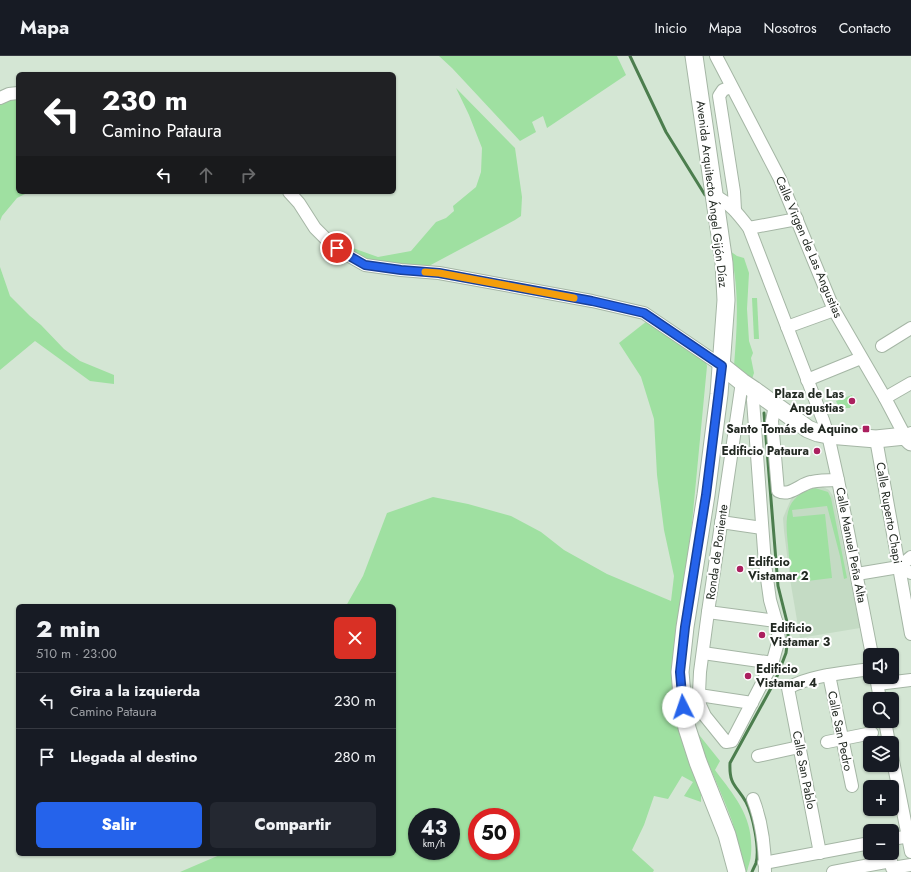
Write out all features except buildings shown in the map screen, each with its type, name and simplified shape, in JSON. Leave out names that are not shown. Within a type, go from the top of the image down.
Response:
[{"type":"main road","name":"Avenida Arquitecto Ángel Gijón Díaz","points":[[694,56],[724,263],[726,300],[719,394],[680,672],[683,707],[687,728],[700,767],[727,835],[737,872]]},
{"type":"main road","points":[[722,366],[808,429],[828,435],[876,439],[909,437]]},
{"type":"main road","points":[[719,394],[728,384],[748,386]]},
{"type":"street","name":"Calle Virgen de Las Angustias","points":[[716,56],[780,179],[834,310],[909,437]]},
{"type":"street","points":[[725,75],[718,83],[734,192],[735,210]]},
{"type":"street","points":[[720,96],[723,90],[731,87]]},
{"type":"street","points":[[0,98],[8,94],[16,93]]},
{"type":"street","points":[[291,194],[299,203],[315,228],[344,253],[365,265],[439,273],[592,301],[644,313],[722,366]]},
{"type":"street","name":"Calle Manuel Peña Alta","points":[[715,196],[722,199],[735,210],[749,228],[828,435],[871,648]]},
{"type":"street","points":[[749,228],[797,219]]},
{"type":"street","points":[[787,328],[834,310]]},
{"type":"street","points":[[882,346],[911,328]]},
{"type":"street","points":[[807,380],[861,358]]},
{"type":"street","points":[[886,398],[911,383]]},
{"type":"street","points":[[700,700],[705,716],[726,742],[732,741],[773,663],[779,639],[770,600],[767,578],[753,400],[748,386]]},
{"type":"street","name":"Ronda de Poniente","points":[[700,700],[703,653],[721,522],[748,386]]},
{"type":"street","points":[[775,405],[772,421],[778,491],[783,494],[789,493],[800,486],[812,482],[838,480]]},
{"type":"street","name":"Calle Ruperto Chapi","points":[[876,439],[911,634]]},
{"type":"street","points":[[721,522],[762,528]]},
{"type":"street","points":[[899,568],[911,557]]},
{"type":"street","points":[[856,574],[899,568],[911,573]]},
{"type":"street","points":[[708,612],[776,621]]},
{"type":"street","points":[[703,653],[773,663]]},
{"type":"street","points":[[829,675],[863,670]]},
{"type":"street","name":"Calle San Pablo","points":[[820,853],[788,688],[796,683],[829,675]]},
{"type":"street","name":"Calle San Pedro","points":[[829,675],[852,786]]},
{"type":"street","points":[[899,680],[911,680]]},
{"type":"street","points":[[683,707],[700,700],[752,703]]},
{"type":"street","points":[[827,742],[872,733]]},
{"type":"street","points":[[758,756],[799,748]]},
{"type":"street","points":[[896,772],[910,836],[911,852]]},
{"type":"street","points":[[753,799],[760,824],[764,867],[863,844]]},
{"type":"street","points":[[899,838],[910,836]]},
{"type":"street","points":[[833,872],[891,861],[892,868],[911,865]]},
{"type":"shaded area","points":[[816,486],[829,490],[833,496],[860,628],[800,638],[790,579],[783,518],[791,499],[799,492]]},
{"type":"green space","points":[[439,56],[617,56],[626,75],[547,128],[543,116],[532,122],[536,132],[520,141]]},
{"type":"green space","points":[[456,88],[515,148],[522,197],[521,216],[427,267],[369,261],[333,241],[378,257],[411,251],[436,222],[446,218],[454,211],[453,206],[476,187],[481,172],[482,148]]},
{"type":"green space","points":[[16,98],[16,194],[25,194],[17,198],[2,216],[0,221],[0,104],[6,100]]},
{"type":"green space","points":[[730,251],[737,256],[744,258],[749,273],[747,309],[749,341],[753,353],[751,358],[754,373],[752,379],[734,366],[737,308],[735,280]]},
{"type":"green space","points":[[0,267],[10,296],[64,349],[80,361],[114,375],[114,384],[90,381],[35,341],[0,370]]},
{"type":"green space","points":[[752,298],[757,298],[759,339],[754,339]]},
{"type":"green space","points":[[647,321],[705,360],[707,366],[692,523],[674,655],[672,694],[683,739],[701,793],[701,802],[684,796],[693,782],[682,776],[668,799],[654,796],[644,825],[632,850],[654,870],[653,872],[180,872],[217,856],[396,856],[396,604],[347,604],[363,576],[387,513],[433,497],[468,504],[511,516],[541,532],[564,550],[607,574],[671,601],[674,576],[664,530],[657,475],[654,419],[641,377],[619,343]]},
{"type":"green space","points":[[852,395],[854,400],[850,408],[839,408],[836,401]]},
{"type":"green space","points":[[815,488],[828,492],[831,498],[847,578],[844,579],[840,556],[827,506],[792,510],[793,517],[825,514],[832,578],[799,582],[799,579],[791,580],[787,535],[787,517],[789,509],[797,496]]},
{"type":"green space","points":[[696,731],[720,761],[715,770],[742,808],[746,818],[751,841],[751,856],[747,872],[744,872],[732,821]]},
{"type":"waterway","points":[[630,56],[666,132],[705,195]]},
{"type":"waterway","points":[[752,872],[757,857],[755,832],[749,808],[732,781],[730,763],[776,679],[786,653],[788,637],[788,626],[778,586],[764,413]]},
{"type":"slow traffic","points":[[425,272],[439,273],[574,298]]},
{"type":"place","name":"Plaza de Las Angustias","points":[[852,401]]},
{"type":"place","name":"Santo Tomás de Aquino","points":[[866,429]]},
{"type":"place","name":"Edificio Pataura","points":[[817,451]]},
{"type":"place","name":"Edificio Vistamar 2","points":[[740,569]]},
{"type":"place","name":"Edificio Vistamar 3","points":[[762,635]]},
{"type":"place","name":"Edificio Vistamar 4","points":[[748,676]]},
{"type":"route","points":[[337,248],[365,265],[439,273],[592,301],[644,313],[722,366],[706,495],[685,627],[680,672],[683,707]]}]
